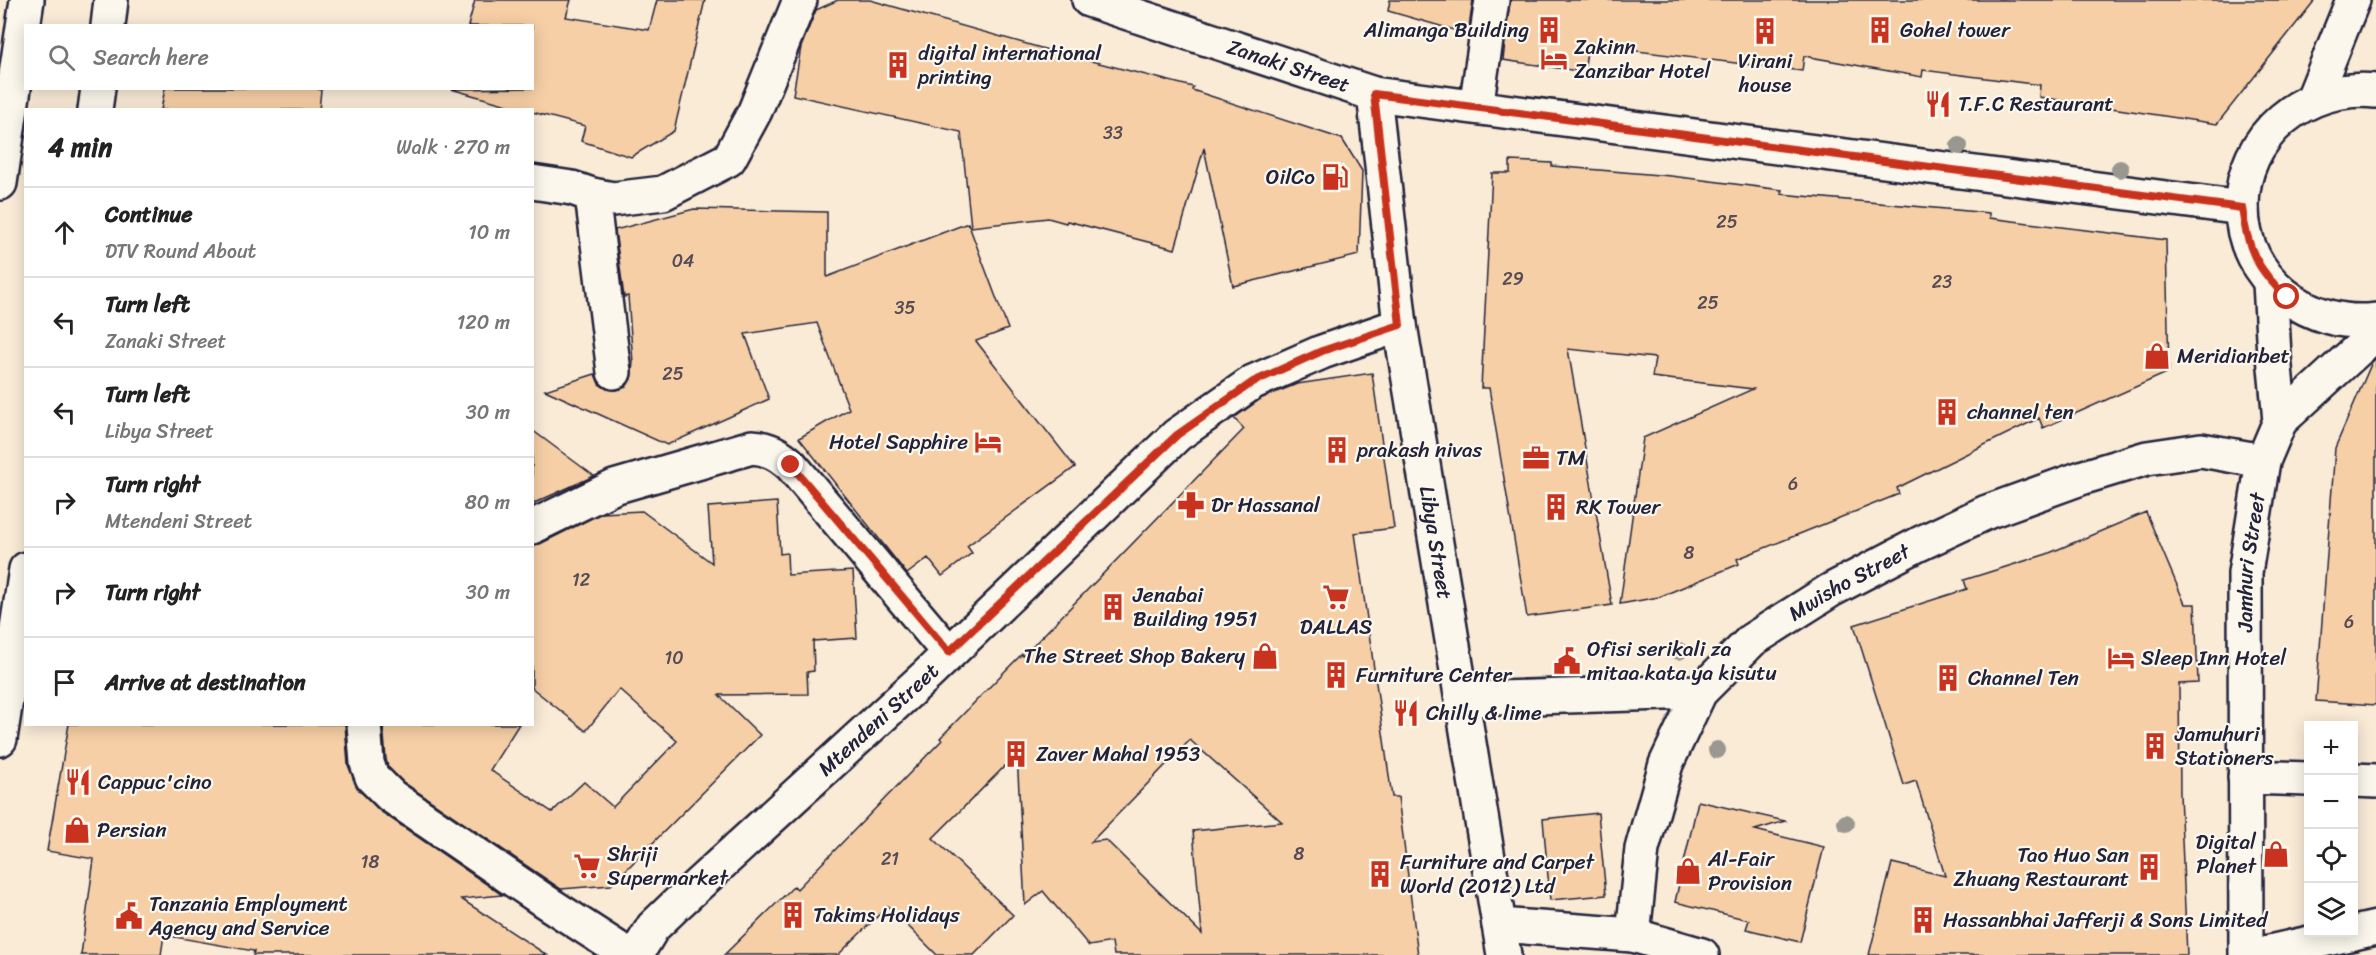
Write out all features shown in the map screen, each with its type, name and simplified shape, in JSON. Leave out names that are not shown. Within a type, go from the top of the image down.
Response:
[{"type":"main road","points":[[0,183],[27,0]]},
{"type":"main road","points":[[108,24],[111,0]]},
{"type":"main road","points":[[534,182],[572,188],[614,199],[663,193],[729,159],[755,111],[800,0]]},
{"type":"main road","name":"Zanaki Street","points":[[1089,0],[1374,94],[2242,208]]},
{"type":"main road","points":[[1476,107],[1492,0]]},
{"type":"main road","points":[[2313,99],[2353,0]]},
{"type":"main road","points":[[95,108],[98,90]]},
{"type":"main road","points":[[2376,91],[2348,90],[2313,99],[2283,117],[2261,142],[2247,174],[2242,208],[2249,247],[2270,282],[2287,297],[2307,310],[2328,318],[2351,321],[2376,320]]},
{"type":"main road","name":"Libya Street","points":[[1374,94],[1400,325],[1501,940]]},
{"type":"main road","points":[[592,195],[614,372]]},
{"type":"main road","name":"Jamhuri Street","points":[[2246,955],[2245,573],[2263,461],[2280,421],[2270,282]]},
{"type":"main road","name":"Mtendeni Street","points":[[636,955],[653,927],[949,652],[1177,435],[1253,382],[1322,351],[1400,325]]},
{"type":"main road","points":[[2280,421],[2376,333]]},
{"type":"main road","points":[[534,526],[614,487],[752,447],[764,448],[779,455],[791,465],[949,652]]},
{"type":"main road","name":"Mwisho Street","points":[[1633,935],[1642,849],[1666,764],[1700,692],[1752,640],[1821,596],[1919,544],[1987,512],[2084,477],[2147,458],[2201,450],[2263,461]]},
{"type":"main road","points":[[0,739],[24,583]]},
{"type":"main road","points":[[1462,699],[1700,692]]},
{"type":"main road","points":[[364,726],[367,763],[372,777],[391,796],[628,955]]},
{"type":"main road","points":[[2245,777],[2304,779]]},
{"type":"main road","points":[[2358,780],[2376,781]]},
{"type":"main road","points":[[2256,955],[2376,928]]},
{"type":"main road","points":[[1501,940],[1633,935],[1702,955]]},
{"type":"building","points":[[475,0],[571,0],[566,17],[649,30],[657,0],[705,0],[674,131],[631,157],[581,141],[585,126],[534,113],[534,108],[518,108],[455,90],[534,90],[534,24],[469,24]]},
{"type":"building","points":[[838,0],[870,0],[1048,50],[1193,87],[1192,90],[1342,139],[1362,171],[1359,255],[1233,286],[1204,148],[1175,249],[1048,218],[971,227],[961,132],[793,95],[801,47],[816,10]]},
{"type":"building","points":[[1390,0],[1473,0],[1468,34],[1388,11]]},
{"type":"building","points":[[1510,0],[2315,0],[2217,124],[2039,97],[2040,85],[1923,70],[1922,77],[1804,56],[1802,71],[1588,45],[1584,72],[1503,60]]},
{"type":"building","points":[[165,90],[321,90],[319,108],[161,108]]},
{"type":"building","points":[[1510,161],[1552,163],[1552,166],[1671,176],[1782,190],[1781,194],[1989,213],[1989,218],[2166,240],[2169,372],[2043,428],[2039,418],[1897,488],[1899,494],[1737,559],[1739,564],[1659,597],[1620,604],[1643,438],[1753,389],[1652,377],[1655,358],[1568,349],[1612,605],[1527,617],[1489,388],[1481,388],[1492,173],[1510,173]]},
{"type":"building","points":[[694,209],[827,212],[827,277],[968,223],[1008,329],[976,341],[1075,467],[967,546],[972,553],[942,576],[928,558],[907,574],[799,438],[849,409],[817,323],[745,334],[769,399],[667,445],[545,390],[595,374],[599,384],[607,389],[617,390],[626,387],[631,379],[633,363],[628,296],[624,297],[615,230]]},
{"type":"building","points":[[2376,358],[2376,705],[2316,701],[2335,448],[2372,362]]},
{"type":"building","points":[[1372,373],[1394,528],[1355,533],[1392,797],[1398,797],[1418,955],[1114,955],[1112,942],[1089,946],[1043,891],[1025,905],[1017,754],[933,838],[1013,915],[974,955],[937,955],[888,906],[838,955],[724,955],[794,886],[797,889],[942,740],[940,738],[1005,671],[1022,654],[1023,656],[1244,429],[1234,418],[1262,398],[1297,384]],"holes":[[[1190,740],[1282,822],[1193,831],[1202,934],[1106,840],[1091,842]]]},
{"type":"building","points":[[534,431],[594,476],[534,503]]},
{"type":"building","points":[[777,502],[780,554],[787,553],[788,575],[853,571],[857,638],[813,641],[814,671],[807,672],[808,694],[719,695],[760,735],[611,885],[561,889],[403,782],[388,767],[383,726],[518,726],[490,770],[552,812],[584,782],[613,807],[677,741],[619,689],[586,731],[534,690],[534,545],[540,544],[602,513],[642,511],[712,563],[708,507]]},
{"type":"building","points":[[2146,512],[2185,604],[2195,604],[2198,683],[2179,684],[2180,794],[2187,955],[1869,955],[1892,863],[1945,876],[1916,781],[1904,785],[1854,625],[1967,589],[1964,580],[2047,554]]},
{"type":"building","points":[[69,726],[345,726],[348,765],[359,790],[380,811],[502,895],[461,899],[547,955],[253,955],[254,951],[164,935],[161,955],[81,955],[94,859],[47,851]]},
{"type":"building","points":[[1698,801],[1785,821],[1755,830],[1824,847],[1800,942],[1746,929],[1749,920],[1675,902]]},
{"type":"building","points":[[1598,813],[1606,895],[1550,900],[1543,819]]},
{"type":"place","name":"Alimanga Building","points":[[1549,30]]},
{"type":"place","name":"Gohel tower","points":[[1880,30]]},
{"type":"place","name":"Virani house","points":[[1765,31]]},
{"type":"place","name":"Zakinn Zanzibar Hotel","points":[[1554,59]]},
{"type":"place","name":"digital international printing","points":[[898,65]]},
{"type":"place","name":"T.F.C Restaurant","points":[[1938,104]]},
{"type":"place","name":"OilCo","points":[[1335,177]]},
{"type":"place","name":"Meridianbet","points":[[2157,356]]},
{"type":"place","name":"channel ten","points":[[1947,412]]},
{"type":"place","name":"Hotel Sapphire","points":[[988,442]]},
{"type":"place","name":"prakash nivas","points":[[1337,450]]},
{"type":"place","name":"TM","points":[[1536,458]]},
{"type":"place","name":"Dr Hassanal","points":[[1191,505]]},
{"type":"place","name":"RK Tower","points":[[1556,507]]},
{"type":"place","name":"DALLAS","points":[[1336,597]]},
{"type":"place","name":"Jenabai Building 1951","points":[[1113,607]]},
{"type":"place","name":"The Street Shop Bakery","points":[[1265,656]]},
{"type":"place","name":"Sleep Inn Hotel","points":[[2121,658]]},
{"type":"place","name":"Ofisi serikali za mitaa kata ya kisutu","points":[[1567,661]]},
{"type":"place","name":"Furniture Center","points":[[1336,675]]},
{"type":"place","name":"Channel Ten","points":[[1948,678]]},
{"type":"place","name":"Chilly & lime","points":[[1406,713]]},
{"type":"place","name":"Jamuhuri Stationers","points":[[2155,746]]},
{"type":"place","name":"Zaver Mahal 1953","points":[[1016,754]]},
{"type":"place","name":"Cappuc'cino","points":[[78,782]]},
{"type":"place","name":"Persian","points":[[77,830]]},
{"type":"place","name":"Digital Planet","points":[[2276,854]]},
{"type":"place","name":"Shriji Supermarket","points":[[587,866]]},
{"type":"place","name":"Tao Huo San Zhuang Restaurant","points":[[2149,867]]},
{"type":"place","name":"Al-Fair Provision","points":[[1688,871]]},
{"type":"place","name":"Furniture and Carpet World (2012) Ltd","points":[[1380,874]]},
{"type":"place","name":"Takims Holidays","points":[[793,915]]},
{"type":"place","name":"Tanzania Employment Agency and Service","points":[[129,916]]},
{"type":"place","name":"Hassanbhai Jafferji & Sons Limited","points":[[1923,920]]},
{"type":"route","points":[[791,465],[949,652],[1177,435],[1253,382],[1322,351],[1400,325],[1374,94],[2242,208],[2249,247],[2258,266],[2270,282],[2287,297]]}]
